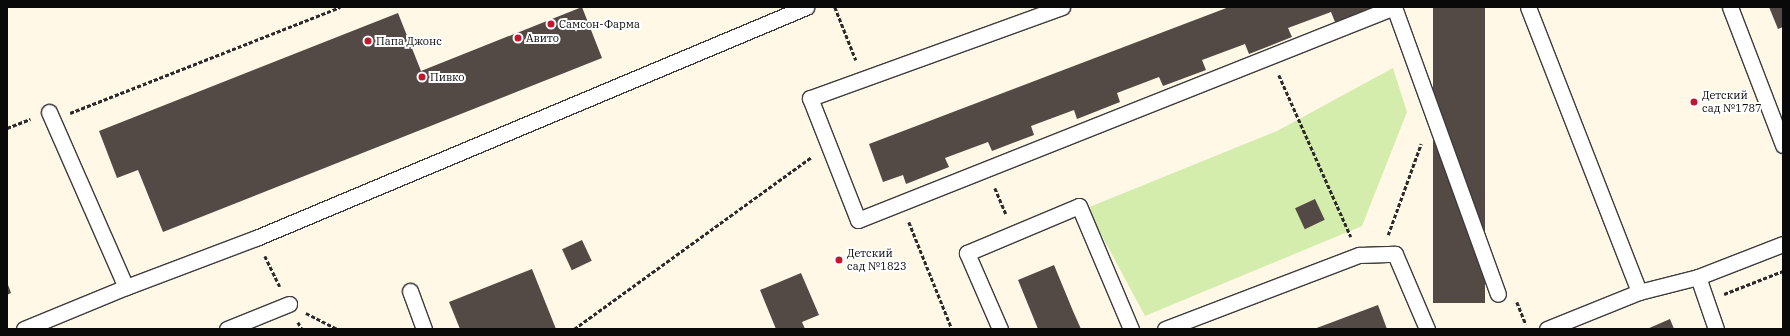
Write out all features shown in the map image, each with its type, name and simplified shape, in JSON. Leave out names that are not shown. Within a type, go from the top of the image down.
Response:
[{"type":"lane","points":[[24,329],[126,287],[256,238],[806,7]]},
{"type":"lane","points":[[1062,7],[863,77],[810,98],[858,220],[1394,7],[1431,116],[1498,294]]},
{"type":"lane","points":[[1528,7],[1639,292]]},
{"type":"lane","points":[[1730,7],[1783,145]]},
{"type":"lane","points":[[51,116],[126,287]]},
{"type":"lane","points":[[1000,329],[968,253],[1079,206],[1131,329]]},
{"type":"lane","points":[[1547,329],[1639,292],[1698,277],[1783,244]]},
{"type":"lane","points":[[1165,329],[1359,255],[1395,254],[1427,329]]},
{"type":"lane","points":[[1698,277],[1716,329]]},
{"type":"lane","points":[[410,291],[424,329]]},
{"type":"lane","points":[[227,329],[289,304]]},
{"type":"path","points":[[51,116],[340,7]]},
{"type":"path","points":[[835,7],[863,77]]},
{"type":"path","points":[[1272,56],[1359,255]]},
{"type":"path","points":[[1387,234],[1431,116]]},
{"type":"path","points":[[574,329],[828,145]]},
{"type":"path","points":[[986,169],[1015,233]]},
{"type":"path","points":[[901,203],[952,329]]},
{"type":"path","points":[[256,238],[302,329]]},
{"type":"path","points":[[1707,301],[1783,271]]},
{"type":"path","points":[[1516,300],[1526,324]]},
{"type":"path","points":[[289,304],[338,329]]},
{"type":"green space","points":[[1393,68],[1407,112],[1362,226],[1145,316],[1087,208],[1277,131]]},
{"type":"building","points":[[582,7],[602,58],[163,232],[138,170],[117,178],[99,131],[398,13],[421,71]]},
{"type":"building","points":[[1229,7],[1374,7],[1335,22],[1331,12],[1288,28],[1292,37],[1249,54],[1245,44],[1202,60],[1206,70],[1163,86],[1159,77],[1117,93],[1120,102],[1077,119],[1074,110],[1031,126],[1034,135],[992,151],[988,142],[945,158],[949,167],[906,184],[903,175],[883,182],[869,144]]},
{"type":"building","points":[[1433,7],[1485,7],[1485,303],[1433,303]]},
{"type":"building","points":[[1769,7],[1783,7],[1783,27],[1778,29]]},
{"type":"building","points":[[1315,199],[1325,220],[1305,229],[1295,208]]},
{"type":"building","points":[[582,240],[592,261],[572,270],[562,249]]},
{"type":"building","points":[[1054,265],[1081,329],[1038,329],[1018,280]]},
{"type":"building","points":[[532,269],[556,329],[460,329],[449,302]]},
{"type":"building","points":[[801,273],[819,315],[802,322],[805,329],[776,329],[760,290]]},
{"type":"building","points":[[7,282],[11,293],[7,295]]},
{"type":"building","points":[[1378,305],[1387,329],[1314,329]]},
{"type":"building","points":[[1670,319],[1674,329],[1647,329]]},
{"type":"place","name":"Самсон-Фарма","points":[[551,24]]},
{"type":"place","name":"Авито","points":[[518,38]]},
{"type":"place","name":"Папа Джонс","points":[[368,41]]},
{"type":"place","name":"Пивко","points":[[422,77]]},
{"type":"place","name":"Детский сад №1787","points":[[1694,102]]},
{"type":"place","name":"Детский сад №1823","points":[[839,260]]}]
